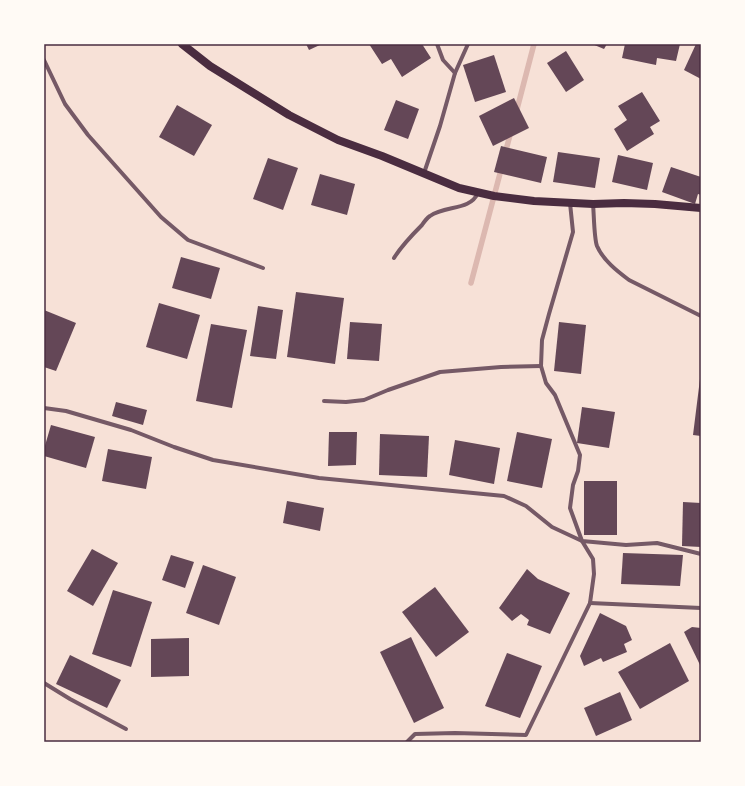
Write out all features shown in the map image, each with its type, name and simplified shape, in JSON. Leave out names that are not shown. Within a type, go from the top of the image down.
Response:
[{"type":"main road","points":[[182,44],[210,66],[288,115],[338,140],[382,156],[459,188],[478,193],[534,201],[592,204],[655,204],[701,208]]},
{"type":"street","points":[[437,44],[444,60],[455,73]]},
{"type":"street","points":[[424,174],[440,126],[455,73],[468,44]]},
{"type":"street","points":[[44,60],[65,104],[88,135],[161,217],[188,240],[263,268]]},
{"type":"street","points":[[394,258],[402,246],[430,215],[449,208],[467,204],[475,200],[478,193]]},
{"type":"street","points":[[407,742],[415,734],[455,733],[526,735],[590,603],[594,574],[593,559],[582,541],[570,508],[573,485],[578,471],[580,455],[555,395],[546,383],[541,366],[544,333],[573,232],[570,203]]},
{"type":"street","points":[[592,204],[597,245],[605,259],[620,274],[629,280],[701,316]]},
{"type":"street","points":[[324,401],[346,402],[364,400],[440,372],[501,367],[541,366]]},
{"type":"street","points":[[44,408],[66,411],[131,430],[213,460],[319,478],[504,496],[526,506],[552,527],[582,541],[626,545],[657,543],[701,554]]},
{"type":"street","points":[[590,603],[701,608]]},
{"type":"street","points":[[44,683],[70,699],[126,729]]},
{"type":"building","points":[[306,44],[322,44],[309,50]]},
{"type":"building","points":[[369,44],[422,44],[431,58],[402,77],[391,59],[382,64]]},
{"type":"building","points":[[592,44],[607,44],[604,49]]},
{"type":"building","points":[[625,44],[680,44],[676,61],[657,58],[656,65],[622,58]]},
{"type":"building","points":[[696,44],[701,44],[701,79],[684,70]]},
{"type":"building","points":[[566,51],[584,80],[566,92],[547,63]]},
{"type":"building","points":[[494,55],[506,92],[475,102],[463,65]]},
{"type":"building","points":[[642,92],[660,121],[650,127],[654,134],[627,151],[614,129],[627,120],[618,106]]},
{"type":"building","points":[[514,98],[529,128],[493,146],[479,116]]},
{"type":"building","points":[[396,100],[419,109],[408,139],[384,130]]},
{"type":"building","points":[[177,105],[212,125],[194,156],[159,137]]},
{"type":"building","points":[[501,146],[547,157],[541,183],[494,172]]},
{"type":"building","points":[[558,152],[600,158],[595,188],[553,182]]},
{"type":"building","points":[[618,155],[653,163],[647,190],[612,182]]},
{"type":"building","points":[[268,158],[298,168],[283,210],[253,199]]},
{"type":"building","points":[[671,167],[701,177],[701,195],[698,194],[695,204],[662,192]]},
{"type":"building","points":[[320,174],[355,184],[347,215],[311,205]]},
{"type":"building","points":[[181,257],[220,268],[211,299],[172,288]]},
{"type":"building","points":[[296,292],[344,298],[335,364],[287,357]]},
{"type":"building","points":[[159,303],[200,315],[187,359],[146,347]]},
{"type":"building","points":[[258,306],[283,310],[276,359],[250,356]]},
{"type":"building","points":[[44,310],[76,323],[56,371],[44,367]]},
{"type":"building","points":[[350,322],[382,324],[379,361],[347,359]]},
{"type":"building","points":[[559,322],[586,325],[581,374],[554,371]]},
{"type":"building","points":[[211,324],[247,330],[232,408],[196,401]]},
{"type":"building","points":[[701,379],[701,436],[693,435]]},
{"type":"building","points":[[116,402],[147,410],[143,425],[112,416]]},
{"type":"building","points":[[582,407],[615,412],[609,448],[577,443]]},
{"type":"building","points":[[51,425],[95,437],[86,468],[44,456],[44,449]]},
{"type":"building","points":[[329,432],[357,432],[356,465],[328,466]]},
{"type":"building","points":[[517,432],[552,439],[542,488],[507,481]]},
{"type":"building","points":[[380,434],[429,436],[427,477],[379,475]]},
{"type":"building","points":[[455,440],[500,448],[494,484],[449,475]]},
{"type":"building","points":[[108,449],[152,457],[146,489],[102,481]]},
{"type":"building","points":[[584,481],[617,481],[617,535],[584,535]]},
{"type":"building","points":[[287,501],[324,508],[320,531],[283,523]]},
{"type":"building","points":[[683,502],[701,503],[701,547],[682,546]]},
{"type":"building","points":[[92,549],[118,563],[93,606],[67,591]]},
{"type":"building","points":[[623,553],[683,555],[680,586],[621,584]]},
{"type":"building","points":[[171,555],[194,562],[185,588],[162,580]]},
{"type":"building","points":[[203,565],[236,577],[219,625],[186,613]]},
{"type":"building","points":[[527,569],[538,579],[570,593],[550,634],[527,625],[529,620],[521,614],[512,621],[499,608]]},
{"type":"building","points":[[435,587],[469,632],[436,657],[402,612]]},
{"type":"building","points":[[113,590],[152,602],[131,667],[92,654]]},
{"type":"building","points":[[600,613],[626,626],[632,640],[624,644],[627,652],[603,662],[601,658],[584,666],[580,656]]},
{"type":"building","points":[[692,627],[701,628],[701,667],[684,632]]},
{"type":"building","points":[[411,637],[444,708],[414,723],[380,652]]},
{"type":"building","points":[[189,638],[189,676],[151,677],[151,639]]},
{"type":"building","points":[[670,643],[689,681],[640,709],[618,672]]},
{"type":"building","points":[[507,653],[542,666],[520,718],[485,706]]},
{"type":"building","points":[[70,655],[121,680],[107,708],[56,684]]},
{"type":"building","points":[[620,692],[632,720],[596,736],[584,708]]},
{"type":"waterway","points":[[516,113],[534,44]]},
{"type":"waterway","points":[[505,154],[511,131]]},
{"type":"waterway","points":[[471,283],[502,166]]}]
